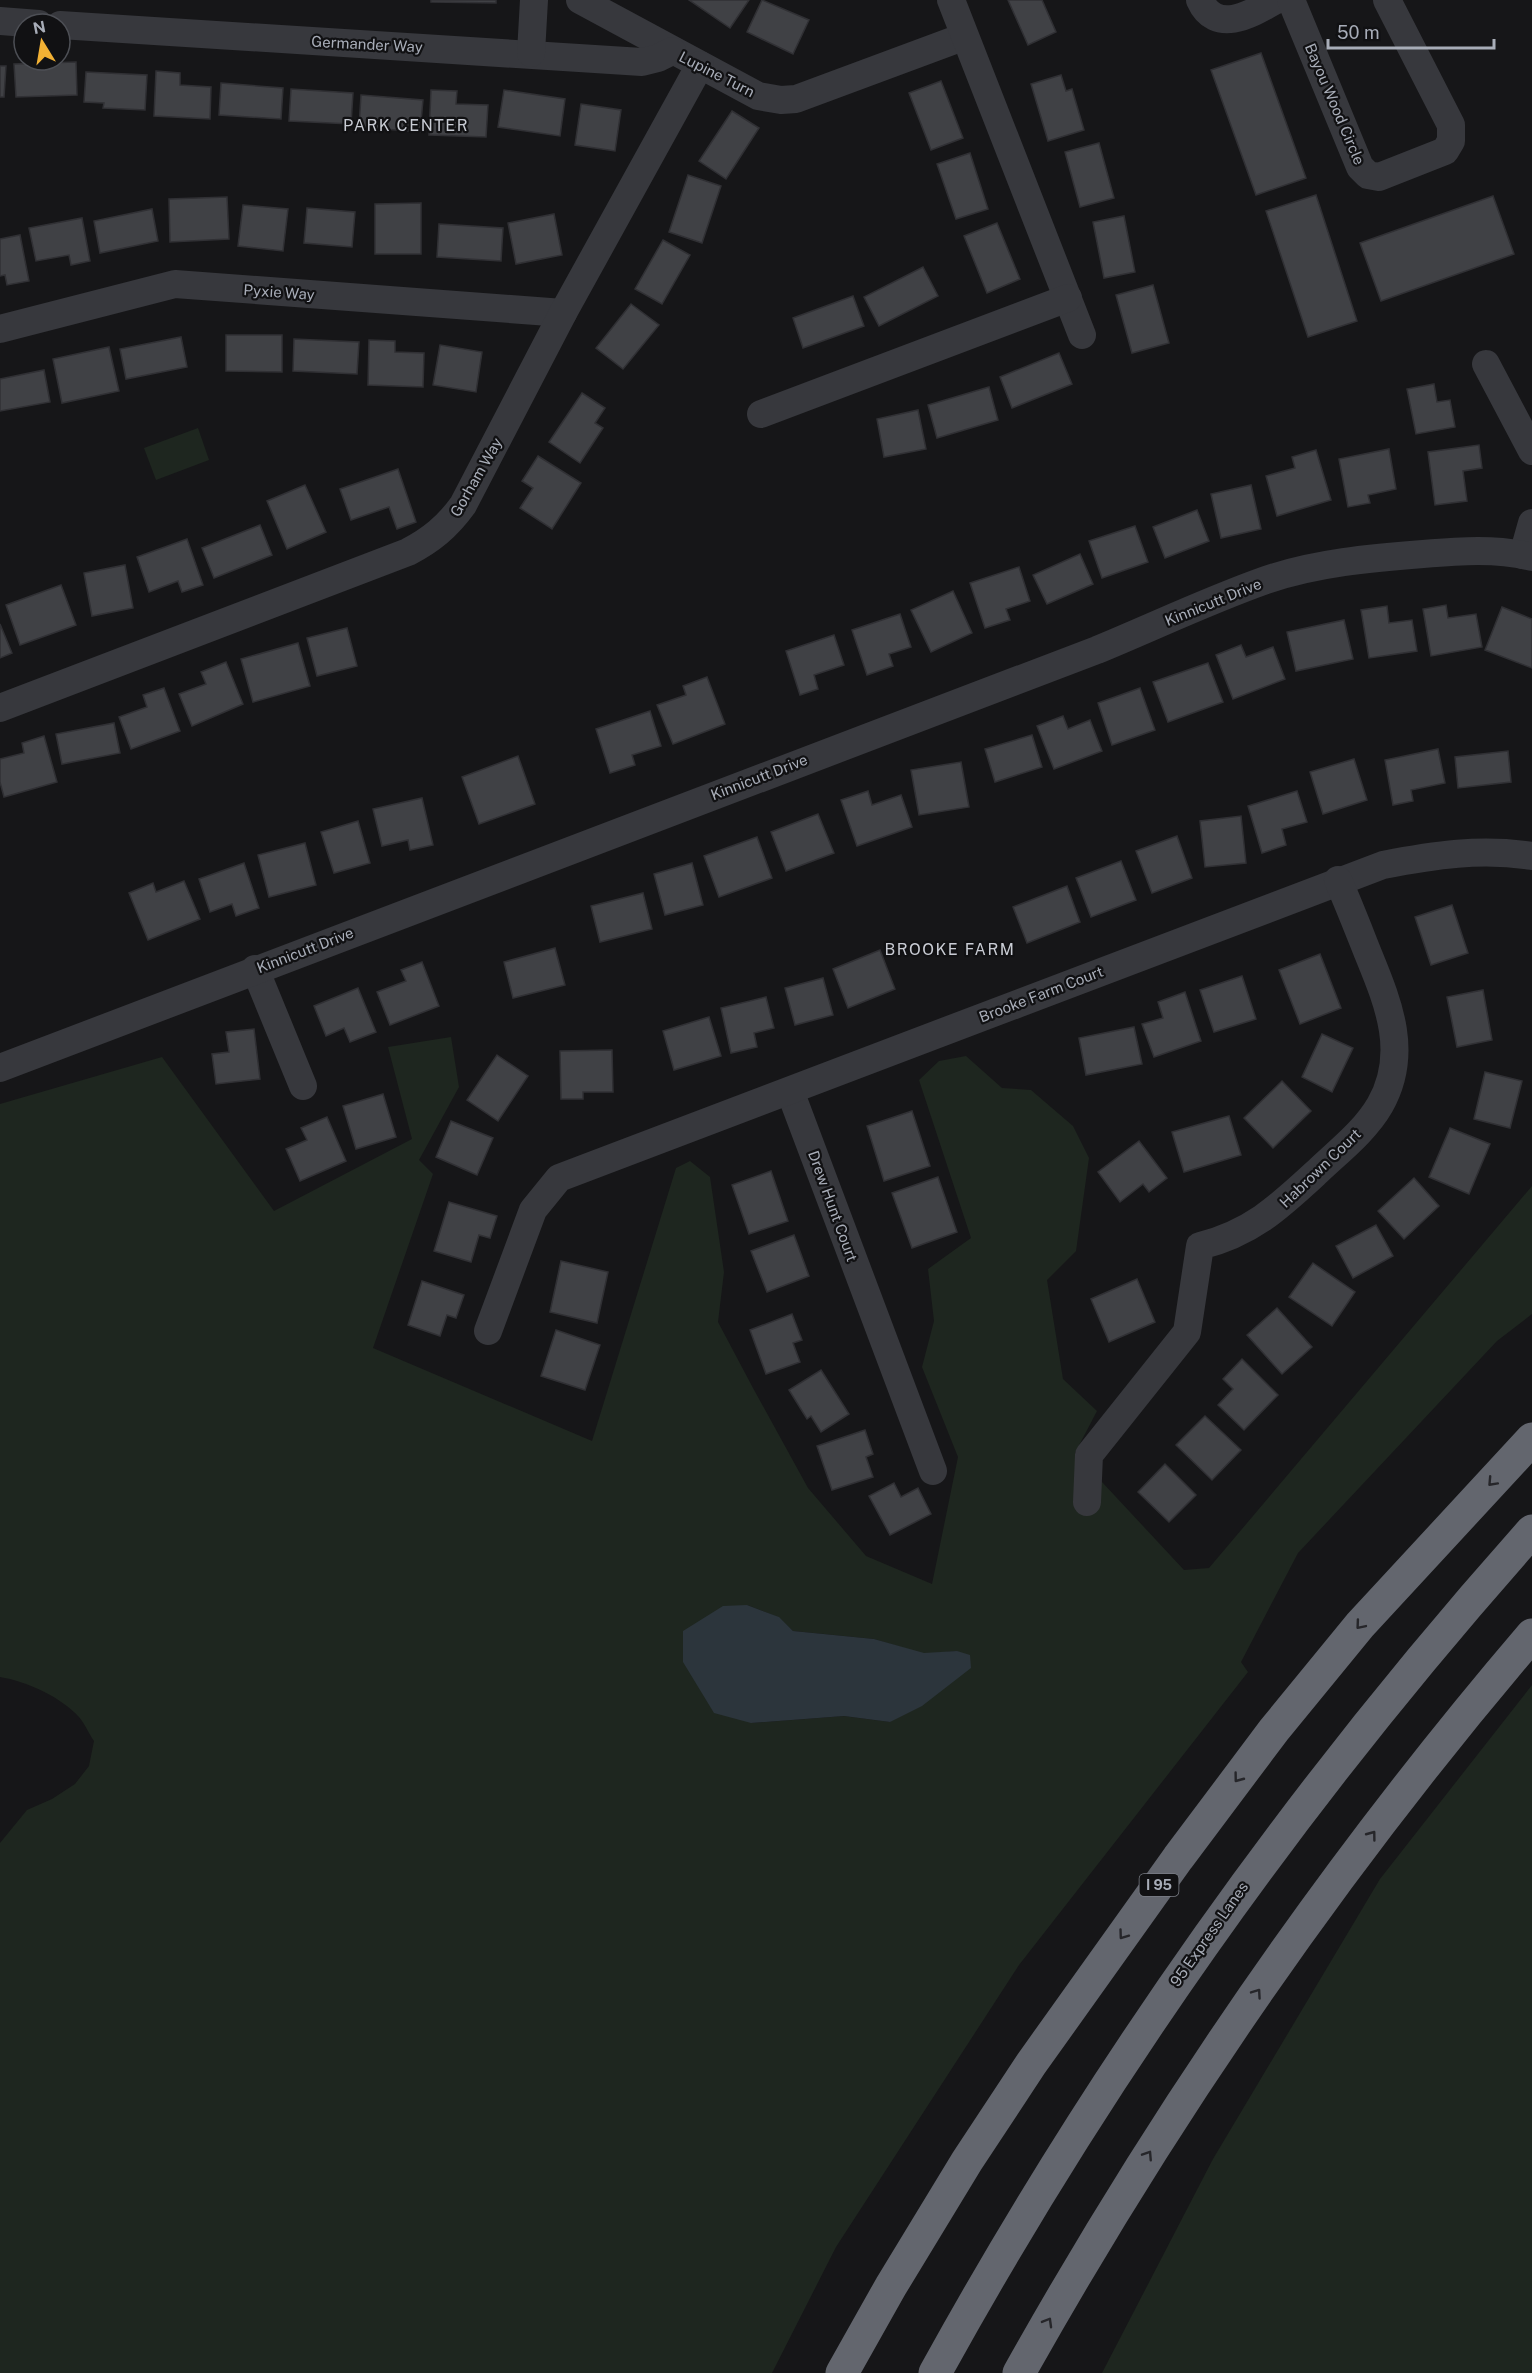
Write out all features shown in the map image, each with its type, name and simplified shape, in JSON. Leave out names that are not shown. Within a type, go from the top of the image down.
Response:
[{"type":"highway","name":"I 95","points":[[842,2373],[891,2286],[967,2161],[1031,2064],[1178,1858],[1274,1730],[1360,1624],[1532,1439]]},
{"type":"highway","name":"95 Express Lanes","points":[[936,2373],[1041,2189],[1161,2002],[1280,1836],[1370,1719],[1532,1530]]},
{"type":"highway","points":[[1019,2373],[1131,2181],[1202,2070],[1386,1816],[1532,1635]]},
{"type":"highway","points":[[912,2373],[1041,2189]]},
{"type":"street","points":[[531,54],[534,0]]},
{"type":"street","name":"Lupine Turn","points":[[580,0],[758,96],[781,100],[796,99],[963,37]]},
{"type":"street","points":[[951,0],[963,37],[1082,335]]},
{"type":"street","points":[[1200,0],[1212,14],[1224,20],[1237,20],[1276,0]]},
{"type":"street","name":"Bayou Wood Circle","points":[[1291,0],[1360,167],[1368,175],[1379,177],[1445,151],[1452,132],[1451,125],[1387,0]]},
{"type":"street","name":"Germander Way","points":[[72,26],[642,62],[672,51]]},
{"type":"street","name":"Gorham Way","points":[[0,708],[408,552],[429,541],[448,525],[462,506],[563,314],[700,66]]},
{"type":"street","name":"Pyxie Way","points":[[0,328],[175,285],[563,314]]},
{"type":"street","points":[[761,414],[1068,298]]},
{"type":"street","points":[[1486,364],[1532,451]]},
{"type":"street","points":[[1528,556],[1532,523]]},
{"type":"street","name":"Kinnicutt Drive","points":[[0,1068],[1097,650],[1267,580],[1319,567],[1384,557],[1455,551],[1500,551],[1528,556]]},
{"type":"street","name":"Brooke Farm Court","points":[[488,1331],[533,1210],[559,1178],[1338,880],[1383,865],[1437,854],[1502,851],[1532,856]]},
{"type":"street","name":"Habrown Court","points":[[1087,1502],[1089,1455],[1187,1332],[1200,1246],[1245,1231],[1270,1215],[1353,1139],[1380,1106],[1388,1087],[1394,1062],[1395,1035],[1391,1010],[1338,880]]},
{"type":"street","points":[[255,969],[303,1086]]},
{"type":"street","name":"Drew Hunt Court","points":[[790,1091],[933,1472]]},
{"type":"shaded area","points":[[198,428],[209,460],[156,480],[144,448]]},
{"type":"shaded area","points":[[451,1037],[459,1087],[419,1160],[433,1174],[373,1348],[592,1441],[676,1168],[690,1161],[710,1177],[724,1272],[718,1322],[808,1488],[866,1556],[932,1584],[958,1457],[922,1367],[934,1321],[928,1269],[971,1238],[919,1080],[939,1061],[966,1056],[1002,1088],[1031,1090],[1073,1126],[1089,1158],[1076,1251],[1047,1280],[1063,1379],[1097,1411],[1075,1453],[1184,1570],[1209,1568],[1532,1186],[1532,1314],[1497,1341],[1298,1553],[1241,1662],[1248,1672],[1019,1965],[836,2247],[772,2373],[0,2373],[0,1843],[27,1810],[52,1799],[75,1784],[89,1766],[94,1741],[79,1717],[63,1703],[32,1686],[0,1677],[0,1104],[162,1057],[274,1211],[412,1139],[388,1047]],"holes":[[[747,1605],[778,1617],[793,1631],[874,1639],[924,1654],[957,1651],[890,1722],[844,1716],[752,1723]]]},
{"type":"shaded area","points":[[747,1605],[779,1617],[793,1631],[874,1639],[924,1653],[957,1651],[970,1655],[971,1668],[922,1706],[890,1722],[844,1716],[751,1723],[714,1713],[683,1662],[683,1631],[723,1606]]},
{"type":"shaded area","points":[[1532,1685],[1532,2373],[1102,2373],[1213,2159],[1380,1879]]},
{"type":"building","points":[[431,0],[496,0],[496,3],[431,2]]},
{"type":"building","points":[[689,0],[749,0],[730,28]]},
{"type":"building","points":[[762,0],[809,20],[793,54],[747,32]]},
{"type":"building","points":[[1008,0],[1042,0],[1056,32],[1028,45]]},
{"type":"building","points":[[1261,53],[1306,178],[1256,195],[1211,70]]},
{"type":"building","points":[[72,62],[76,62],[77,95],[16,97],[14,72],[72,72]]},
{"type":"building","points":[[0,66],[6,66],[4,97],[0,97]]},
{"type":"building","points":[[156,71],[180,73],[180,85],[211,87],[210,119],[154,116]]},
{"type":"building","points":[[86,72],[147,75],[145,110],[103,108],[104,103],[84,102]]},
{"type":"building","points":[[1061,75],[1066,91],[1072,89],[1084,130],[1048,141],[1031,84]]},
{"type":"building","points":[[941,81],[963,138],[931,150],[909,93]]},
{"type":"building","points":[[221,83],[283,88],[281,119],[219,115]]},
{"type":"building","points":[[291,89],[353,93],[351,124],[289,121]]},
{"type":"building","points":[[431,90],[457,91],[456,104],[488,105],[486,137],[429,135]]},
{"type":"building","points":[[504,90],[565,99],[560,136],[498,127]]},
{"type":"building","points":[[361,95],[423,100],[420,132],[359,127]]},
{"type":"building","points":[[581,104],[621,110],[615,151],[575,145]]},
{"type":"building","points":[[732,111],[759,128],[726,179],[699,161]]},
{"type":"building","points":[[1099,143],[1114,198],[1080,207],[1065,152]]},
{"type":"building","points":[[970,153],[988,209],[956,219],[937,164]]},
{"type":"building","points":[[688,175],[721,186],[702,243],[669,232]]},
{"type":"building","points":[[1316,195],[1357,321],[1308,337],[1266,211]]},
{"type":"building","points":[[1493,196],[1514,254],[1381,301],[1360,243]]},
{"type":"building","points":[[227,197],[229,239],[170,242],[169,199]]},
{"type":"building","points":[[421,203],[421,254],[375,254],[375,204]]},
{"type":"building","points":[[243,205],[288,209],[283,251],[238,246]]},
{"type":"building","points":[[307,208],[355,212],[352,247],[304,243]]},
{"type":"building","points":[[152,209],[158,241],[100,253],[94,221]]},
{"type":"building","points":[[554,214],[562,255],[516,264],[508,223]]},
{"type":"building","points":[[1124,216],[1135,272],[1104,278],[1093,222]]},
{"type":"building","points":[[82,218],[90,261],[71,265],[69,255],[36,261],[29,228]]},
{"type":"building","points":[[997,223],[1020,279],[987,293],[964,236]]},
{"type":"building","points":[[439,224],[503,228],[501,261],[437,257]]},
{"type":"building","points":[[20,235],[29,281],[7,285],[5,275],[0,276],[0,239]]},
{"type":"building","points":[[663,240],[690,255],[662,304],[635,289]]},
{"type":"building","points":[[923,267],[938,296],[879,326],[864,297]]},
{"type":"building","points":[[1153,285],[1169,343],[1132,353],[1116,295]]},
{"type":"building","points":[[853,296],[864,326],[803,348],[793,318]]},
{"type":"building","points":[[631,304],[659,325],[623,369],[596,348]]},
{"type":"building","points":[[226,335],[282,335],[282,372],[226,371]]},
{"type":"building","points":[[181,337],[187,367],[126,379],[120,349]]},
{"type":"building","points":[[294,339],[359,342],[357,374],[293,371]]},
{"type":"building","points":[[369,340],[395,341],[395,352],[424,353],[423,387],[368,385]]},
{"type":"building","points":[[440,345],[482,352],[476,392],[433,385]]},
{"type":"building","points":[[109,347],[119,391],[62,403],[53,359]]},
{"type":"building","points":[[1059,353],[1072,384],[1012,408],[1000,377]]},
{"type":"building","points":[[44,370],[50,402],[0,411],[0,379]]},
{"type":"building","points":[[1434,384],[1437,402],[1450,400],[1455,427],[1416,434],[1407,389]]},
{"type":"building","points":[[989,387],[998,420],[937,438],[928,405]]},
{"type":"building","points":[[582,393],[605,408],[595,423],[603,428],[580,463],[549,442]]},
{"type":"building","points":[[918,410],[926,449],[884,457],[877,419]]},
{"type":"building","points":[[1479,445],[1482,468],[1463,471],[1467,501],[1435,505],[1428,452]]},
{"type":"building","points":[[1389,449],[1396,489],[1368,495],[1370,503],[1348,507],[1339,459]]},
{"type":"building","points":[[1316,450],[1331,500],[1277,516],[1266,476],[1295,468],[1292,457]]},
{"type":"building","points":[[538,456],[581,483],[552,529],[520,508],[533,488],[522,481]]},
{"type":"building","points":[[398,469],[416,522],[397,529],[389,507],[351,520],[340,489]]},
{"type":"building","points":[[305,485],[326,532],[287,549],[267,501]]},
{"type":"building","points":[[1251,485],[1261,529],[1221,538],[1211,494]]},
{"type":"building","points":[[1197,510],[1209,541],[1165,558],[1153,527]]},
{"type":"building","points":[[260,525],[272,555],[214,578],[202,548]]},
{"type":"building","points":[[1135,526],[1148,562],[1102,578],[1089,541]]},
{"type":"building","points":[[187,539],[203,585],[182,592],[178,581],[149,592],[137,557]]},
{"type":"building","points":[[1080,554],[1093,584],[1047,604],[1033,575]]},
{"type":"building","points":[[125,565],[133,608],[92,616],[84,573]]},
{"type":"building","points":[[1019,567],[1030,601],[1006,609],[1010,620],[985,628],[970,583]]},
{"type":"building","points":[[61,585],[76,625],[20,645],[6,605]]},
{"type":"building","points":[[953,591],[972,633],[931,652],[911,610]]},
{"type":"building","points":[[1446,605],[1448,618],[1476,614],[1482,647],[1431,656],[1423,609]]},
{"type":"building","points":[[1387,606],[1389,623],[1412,620],[1417,651],[1369,658],[1361,610]]},
{"type":"building","points":[[1502,607],[1532,619],[1532,668],[1485,650]]},
{"type":"building","points":[[900,614],[911,647],[889,654],[893,666],[867,675],[852,630]]},
{"type":"building","points":[[1344,620],[1353,659],[1296,671],[1287,632]]},
{"type":"building","points":[[0,624],[12,653],[0,658]]},
{"type":"building","points":[[347,628],[357,666],[317,676],[307,638]]},
{"type":"building","points":[[834,635],[844,665],[814,675],[818,689],[800,695],[786,651]]},
{"type":"building","points":[[298,643],[310,686],[253,702],[241,659]]},
{"type":"building","points":[[1241,645],[1246,657],[1273,647],[1285,679],[1233,699],[1216,655]]},
{"type":"building","points":[[226,662],[243,704],[192,726],[179,694],[206,684],[201,672]]},
{"type":"building","points":[[1208,663],[1223,702],[1168,722],[1153,682]]},
{"type":"building","points":[[707,677],[725,724],[673,744],[657,705],[686,695],[683,686]]},
{"type":"building","points":[[164,688],[180,731],[131,749],[119,717],[147,707],[143,695]]},
{"type":"building","points":[[1140,688],[1155,730],[1112,745],[1098,703]]},
{"type":"building","points":[[650,711],[661,746],[632,755],[635,765],[610,773],[596,729]]},
{"type":"building","points":[[1063,716],[1068,729],[1090,720],[1102,751],[1054,769],[1037,726]]},
{"type":"building","points":[[114,723],[120,753],[62,764],[56,734]]},
{"type":"building","points":[[1032,735],[1042,767],[995,782],[985,749]]},
{"type":"building","points":[[44,736],[57,782],[4,797],[0,782],[0,759],[24,753],[22,743]]},
{"type":"building","points":[[1438,749],[1445,783],[1411,790],[1413,801],[1393,805],[1385,760]]},
{"type":"building","points":[[1508,751],[1511,782],[1458,788],[1455,757]]},
{"type":"building","points":[[518,756],[535,804],[479,824],[462,777]]},
{"type":"building","points":[[1354,759],[1367,800],[1323,814],[1310,772]]},
{"type":"building","points":[[961,762],[969,807],[919,815],[911,770]]},
{"type":"building","points":[[868,791],[872,805],[901,795],[912,827],[857,846],[841,800]]},
{"type":"building","points":[[1297,791],[1307,822],[1282,829],[1286,845],[1262,853],[1248,806]]},
{"type":"building","points":[[422,798],[433,845],[410,850],[408,840],[382,846],[373,809]]},
{"type":"building","points":[[818,814],[834,853],[786,871],[771,832]]},
{"type":"building","points":[[1241,816],[1246,863],[1205,867],[1200,821]]},
{"type":"building","points":[[358,821],[370,863],[334,873],[321,832]]},
{"type":"building","points":[[1177,836],[1192,878],[1152,893],[1136,851]]},
{"type":"building","points":[[757,837],[772,878],[719,897],[704,856]]},
{"type":"building","points":[[305,843],[316,885],[269,897],[258,855]]},
{"type":"building","points":[[1121,861],[1136,900],[1091,917],[1076,878]]},
{"type":"building","points":[[244,863],[259,908],[236,916],[232,904],[210,912],[199,879]]},
{"type":"building","points":[[692,863],[703,905],[665,915],[654,874]]},
{"type":"building","points":[[184,881],[200,919],[148,940],[129,893],[153,883],[156,892]]},
{"type":"building","points":[[1067,886],[1080,922],[1027,943],[1013,907]]},
{"type":"building","points":[[643,893],[652,929],[600,942],[591,906]]},
{"type":"building","points":[[1452,905],[1468,953],[1431,965],[1415,917]]},
{"type":"building","points":[[555,948],[565,985],[513,998],[504,962]]},
{"type":"building","points":[[880,950],[895,989],[848,1008],[833,969]]},
{"type":"building","points":[[1320,954],[1341,1008],[1300,1024],[1279,970]]},
{"type":"building","points":[[422,962],[439,1006],[390,1025],[377,992],[406,981],[401,970]]},
{"type":"building","points":[[1242,976],[1256,1019],[1214,1032],[1200,990]]},
{"type":"building","points":[[823,978],[833,1015],[795,1025],[785,988]]},
{"type":"building","points":[[358,988],[376,1032],[350,1042],[344,1028],[326,1036],[314,1006]]},
{"type":"building","points":[[1483,990],[1492,1040],[1457,1047],[1447,997]]},
{"type":"building","points":[[1185,992],[1201,1041],[1154,1057],[1142,1024],[1163,1018],[1158,1002]]},
{"type":"building","points":[[766,997],[774,1028],[754,1033],[757,1047],[731,1053],[721,1008]]},
{"type":"building","points":[[709,1017],[721,1056],[674,1070],[663,1031]]},
{"type":"building","points":[[1134,1027],[1142,1064],[1086,1075],[1079,1038]]},
{"type":"building","points":[[254,1029],[260,1079],[216,1084],[212,1054],[229,1052],[226,1032]]},
{"type":"building","points":[[1322,1034],[1353,1048],[1332,1092],[1302,1077]]},
{"type":"building","points":[[612,1050],[613,1092],[583,1092],[583,1099],[561,1099],[560,1051]]},
{"type":"building","points":[[497,1055],[528,1076],[498,1121],[467,1100]]},
{"type":"building","points":[[1485,1072],[1522,1081],[1510,1128],[1474,1119]]},
{"type":"building","points":[[1282,1081],[1311,1111],[1273,1148],[1244,1118]]},
{"type":"building","points":[[383,1094],[396,1137],[356,1149],[343,1106]]},
{"type":"building","points":[[912,1111],[930,1166],[884,1181],[867,1126]]},
{"type":"building","points":[[1229,1116],[1241,1155],[1184,1172],[1172,1132]]},
{"type":"building","points":[[327,1117],[346,1161],[300,1181],[286,1149],[307,1140],[301,1128]]},
{"type":"building","points":[[451,1121],[493,1138],[477,1175],[436,1157]]},
{"type":"building","points":[[1450,1128],[1490,1144],[1469,1194],[1429,1177]]},
{"type":"building","points":[[1139,1141],[1167,1178],[1149,1192],[1143,1184],[1120,1202],[1098,1172]]},
{"type":"building","points":[[771,1171],[788,1221],[749,1234],[732,1185]]},
{"type":"building","points":[[938,1177],[957,1232],[912,1248],[892,1193]]},
{"type":"building","points":[[1414,1178],[1439,1206],[1404,1239],[1378,1211]]},
{"type":"building","points":[[449,1202],[497,1216],[490,1238],[479,1235],[471,1262],[434,1251]]},
{"type":"building","points":[[1376,1225],[1393,1256],[1353,1278],[1336,1246]]},
{"type":"building","points":[[794,1235],[809,1276],[767,1292],[751,1251]]},
{"type":"building","points":[[561,1261],[608,1272],[597,1323],[550,1312]]},
{"type":"building","points":[[1313,1263],[1355,1292],[1332,1326],[1289,1297]]},
{"type":"building","points":[[1137,1279],[1155,1322],[1109,1342],[1091,1299]]},
{"type":"building","points":[[422,1281],[464,1295],[456,1318],[447,1315],[440,1336],[408,1325]]},
{"type":"building","points":[[1277,1308],[1312,1347],[1282,1374],[1247,1335]]},
{"type":"building","points":[[792,1314],[802,1340],[793,1343],[800,1362],[766,1374],[750,1330]]},
{"type":"building","points":[[556,1330],[600,1345],[585,1390],[541,1376]]},
{"type":"building","points":[[1242,1359],[1278,1395],[1244,1430],[1218,1405],[1233,1389],[1223,1379]]},
{"type":"building","points":[[821,1370],[849,1414],[821,1432],[811,1416],[807,1419],[789,1390]]},
{"type":"building","points":[[1205,1416],[1241,1450],[1212,1480],[1176,1445]]},
{"type":"building","points":[[865,1430],[873,1454],[866,1457],[873,1477],[832,1490],[817,1446]]},
{"type":"building","points":[[1165,1464],[1196,1495],[1169,1522],[1138,1492]]},
{"type":"building","points":[[894,1483],[901,1497],[918,1488],[931,1514],[890,1535],[869,1496]]},
{"type":"district","name":"PARK CENTER","points":[[406,125]]},
{"type":"district","name":"BROOKE FARM","points":[[950,949]]}]
